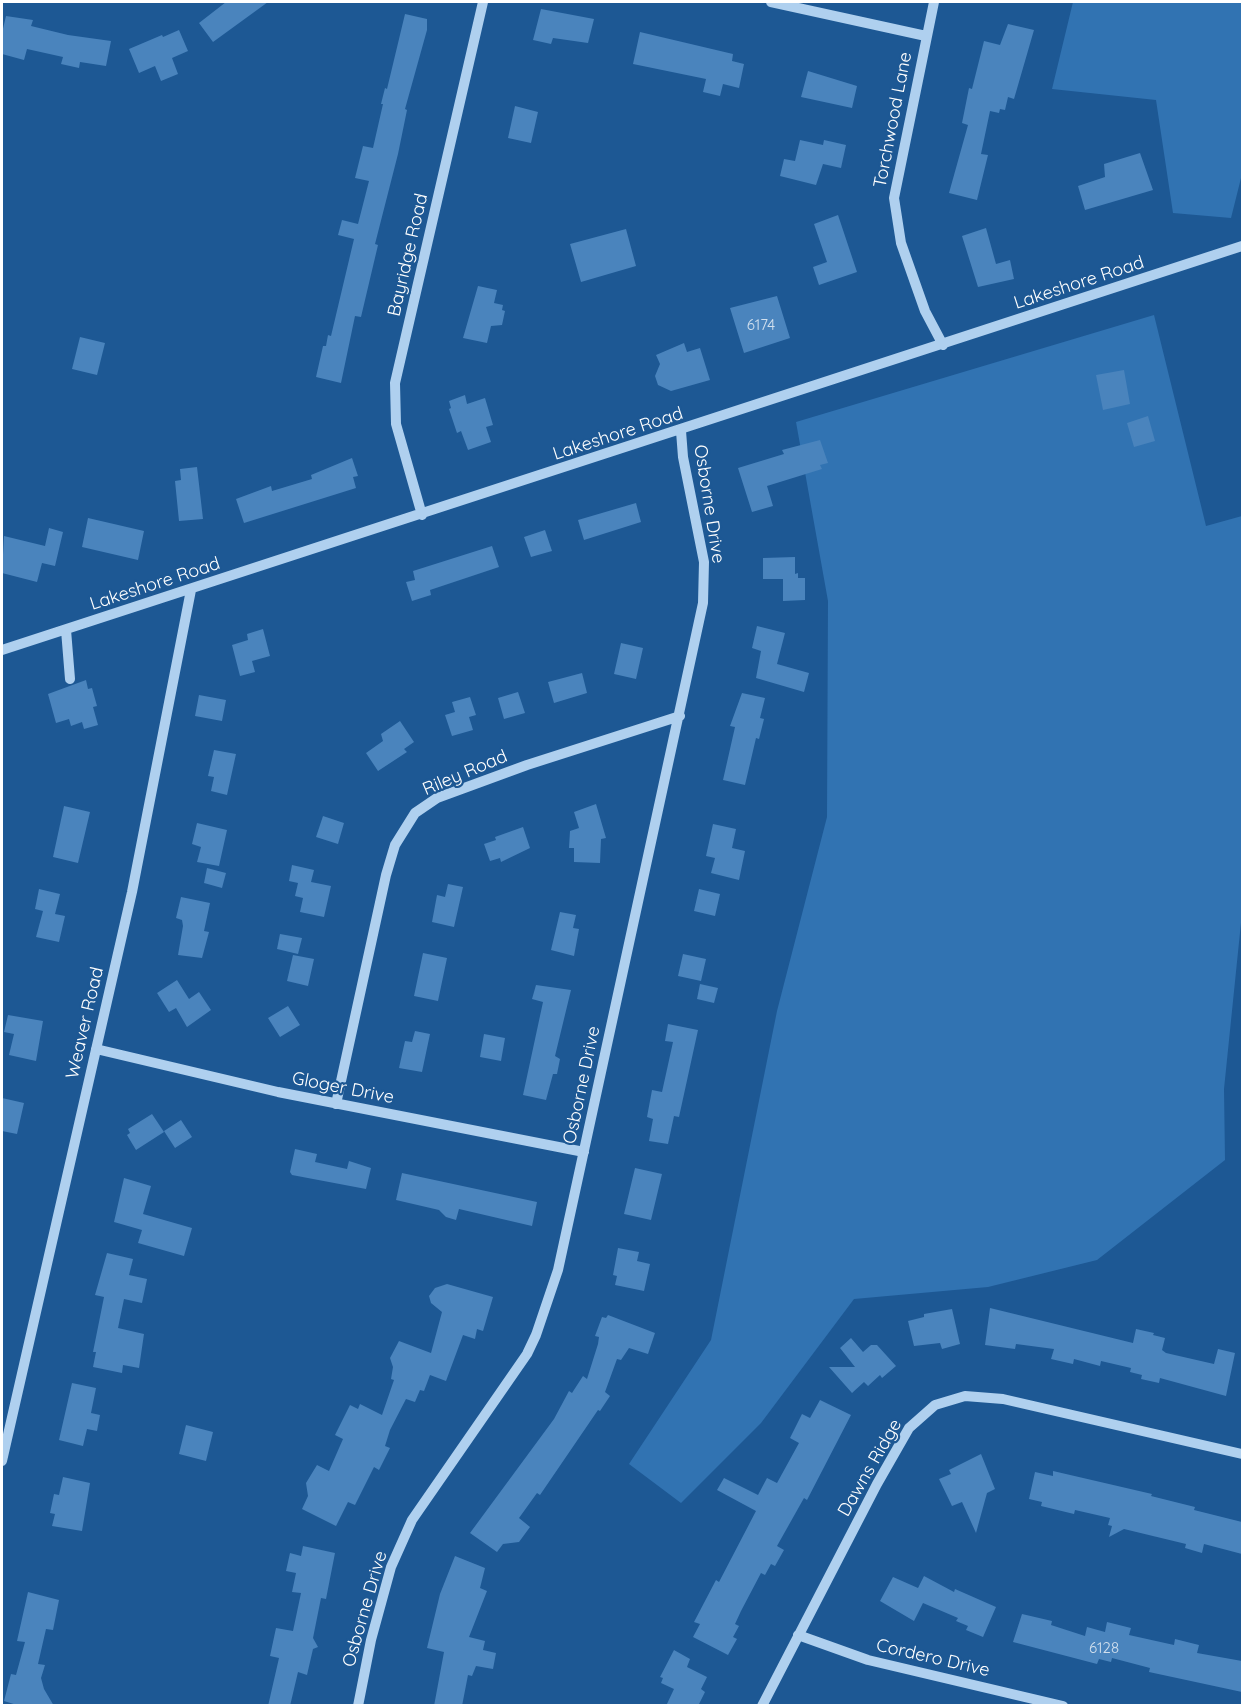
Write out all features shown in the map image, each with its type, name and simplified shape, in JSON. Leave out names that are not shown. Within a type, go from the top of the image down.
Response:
[{"type":"street","name":"Bayridge Road","points":[[422,515],[396,424],[395,383],[483,2]]},
{"type":"street","points":[[771,2],[926,36]]},
{"type":"street","name":"Torchwood Lane","points":[[934,2],[894,198],[901,243],[925,311],[943,345]]},
{"type":"street","name":"Lakeshore Road","points":[[2,650],[681,431],[1242,246]]},
{"type":"street","name":"Osborne Drive","points":[[358,1706],[371,1640],[391,1566],[412,1520],[527,1354],[536,1335],[558,1270],[703,603],[704,562],[683,457],[681,431]]},
{"type":"street","name":"Weaver Road","points":[[2,1461],[132,892],[191,590]]},
{"type":"street","points":[[66,630],[70,679]]},
{"type":"street","name":"Riley Road","points":[[336,1104],[386,875],[395,845],[415,813],[437,798],[527,765],[680,716]]},
{"type":"street","name":"Gloger Drive","points":[[96,1049],[336,1104],[584,1152]]},
{"type":"street","name":"Dawns Ridge","points":[[762,1706],[909,1428],[935,1406],[949,1399],[965,1396],[1003,1399],[1242,1454]]},
{"type":"street","name":"Cordero Drive","points":[[798,1635],[868,1660],[1063,1706]]},
{"type":"shaded area","points":[[1073,2],[1242,2],[1242,174],[1231,218],[1173,213],[1156,100],[1052,89]]},
{"type":"shaded area","points":[[1154,315],[1206,526],[1242,516],[1242,913],[1224,1089],[1225,1160],[1097,1260],[988,1287],[854,1299],[761,1423],[681,1503],[629,1464],[711,1340],[777,1011],[827,817],[828,601],[796,422]]},
{"type":"building","points":[[226,2],[268,2],[213,42],[199,23]]},
{"type":"building","points":[[541,9],[594,19],[588,43],[553,38],[551,44],[533,40]]},
{"type":"building","points":[[405,14],[427,19],[427,30],[405,109],[407,110],[398,154],[375,244],[378,245],[361,317],[355,316],[341,383],[316,377],[323,346],[326,346],[328,335],[331,336],[354,239],[338,235],[342,220],[358,224],[369,181],[355,178],[363,146],[373,148],[383,104],[381,104],[385,88],[387,89]]},
{"type":"building","points":[[6,16],[33,20],[31,26],[68,35],[111,41],[106,66],[80,62],[79,68],[61,64],[63,57],[27,49],[24,60],[2,54],[2,33]]},
{"type":"building","points":[[1008,24],[1034,30],[1014,99],[1008,97],[1005,110],[1000,109],[999,113],[990,111],[981,154],[988,155],[977,200],[949,193],[968,125],[962,123],[969,88],[972,89],[984,41],[1000,45]]},
{"type":"building","points":[[179,30],[188,51],[172,58],[178,74],[161,81],[155,66],[139,73],[129,49]]},
{"type":"building","points":[[640,32],[733,54],[732,61],[744,64],[739,88],[723,84],[720,96],[703,92],[706,79],[633,64]]},
{"type":"building","points":[[808,71],[857,86],[852,108],[801,97]]},
{"type":"building","points":[[515,106],[538,112],[531,143],[508,138]]},
{"type":"building","points":[[800,140],[823,145],[824,140],[846,145],[841,168],[823,164],[816,185],[780,176],[784,159],[795,161]]},
{"type":"building","points":[[1140,153],[1153,190],[1085,210],[1078,186],[1105,177],[1104,164]]},
{"type":"building","points":[[838,215],[857,272],[819,285],[813,267],[827,262],[814,224]]},
{"type":"building","points":[[986,228],[996,264],[1010,260],[1014,279],[978,287],[962,236]]},
{"type":"building","points":[[626,229],[636,266],[581,282],[570,244]]},
{"type":"building","points":[[478,286],[497,290],[494,303],[503,305],[502,310],[505,311],[502,325],[491,326],[487,343],[463,338]]},
{"type":"building","points":[[777,296],[790,338],[744,353],[730,308]]},
{"type":"building","points":[[80,337],[105,343],[97,375],[72,369]]},
{"type":"building","points":[[684,343],[687,352],[700,348],[710,380],[671,391],[658,385],[655,376],[660,364],[656,355]]},
{"type":"building","points":[[1124,370],[1130,404],[1103,410],[1096,375]]},
{"type":"building","points":[[465,395],[467,404],[485,398],[493,425],[486,427],[491,442],[468,450],[461,431],[457,433],[449,409],[451,408],[449,401]]},
{"type":"building","points":[[1148,416],[1155,441],[1134,447],[1127,423]]},
{"type":"building","points":[[820,440],[828,463],[820,465],[822,469],[767,486],[773,506],[752,512],[738,468],[784,454],[782,450]]},
{"type":"building","points":[[352,458],[358,476],[353,477],[356,488],[244,523],[236,499],[271,486],[272,491],[312,479],[311,475]]},
{"type":"building","points":[[197,467],[203,519],[179,521],[175,481],[181,480],[180,469]]},
{"type":"building","points":[[636,503],[641,522],[584,540],[578,520]]},
{"type":"building","points":[[88,518],[144,531],[138,560],[82,547]]},
{"type":"building","points":[[49,528],[63,532],[55,566],[42,563],[37,582],[2,573],[4,536],[45,546]]},
{"type":"building","points":[[545,530],[552,551],[531,557],[524,537]]},
{"type":"building","points":[[492,546],[499,567],[430,590],[431,595],[412,601],[406,582],[415,580],[413,571]]},
{"type":"building","points":[[795,557],[795,574],[798,573],[798,578],[805,578],[805,600],[783,601],[783,579],[763,579],[763,558]]},
{"type":"building","points":[[757,626],[785,633],[777,664],[809,673],[804,692],[756,678],[761,651],[752,648]]},
{"type":"building","points":[[263,629],[270,656],[252,661],[255,672],[240,676],[232,645],[248,640],[247,634]]},
{"type":"building","points":[[621,643],[643,648],[636,679],[614,674]]},
{"type":"building","points":[[582,673],[587,693],[554,703],[548,682]]},
{"type":"building","points":[[86,680],[88,689],[92,688],[97,706],[93,707],[98,725],[84,729],[82,722],[71,726],[69,719],[56,723],[48,694]]},
{"type":"building","points":[[518,692],[525,713],[504,719],[498,698]]},
{"type":"building","points":[[742,693],[765,698],[760,718],[764,719],[759,739],[756,738],[745,785],[723,780],[735,727],[730,726]]},
{"type":"building","points":[[199,695],[226,700],[222,721],[195,716]]},
{"type":"building","points":[[470,697],[476,715],[469,717],[473,730],[452,736],[445,715],[455,712],[452,702]]},
{"type":"building","points":[[400,721],[414,742],[404,749],[407,752],[378,771],[366,753],[383,741],[381,734]]},
{"type":"building","points":[[214,750],[236,754],[227,795],[211,791],[214,777],[208,776]]},
{"type":"building","points":[[596,804],[606,838],[601,839],[600,863],[574,862],[574,848],[569,848],[570,831],[579,828],[574,812]]},
{"type":"building","points":[[64,806],[90,812],[78,863],[53,857]]},
{"type":"building","points":[[323,816],[344,823],[338,844],[316,837]]},
{"type":"building","points":[[197,823],[227,830],[219,866],[197,862],[201,847],[192,844]]},
{"type":"building","points":[[713,824],[736,829],[732,848],[745,851],[739,880],[711,873],[715,858],[706,856]]},
{"type":"building","points":[[523,827],[530,848],[501,862],[500,858],[490,861],[484,844],[496,840],[495,837]]},
{"type":"building","points":[[292,865],[314,870],[311,882],[331,886],[324,917],[300,912],[303,898],[295,896],[298,883],[289,881]]},
{"type":"building","points":[[207,868],[226,873],[222,888],[204,883]]},
{"type":"building","points":[[448,884],[463,887],[454,927],[432,922],[437,895],[445,897]]},
{"type":"building","points":[[39,889],[60,894],[55,914],[65,916],[59,942],[36,937],[43,911],[35,909]]},
{"type":"building","points":[[699,889],[720,894],[715,916],[694,911]]},
{"type":"building","points":[[181,897],[210,903],[204,931],[209,932],[202,958],[178,955],[183,926],[182,920],[176,918]]},
{"type":"building","points":[[560,912],[576,915],[573,928],[579,929],[574,956],[551,950]]},
{"type":"building","points":[[280,934],[302,938],[298,954],[277,949]]},
{"type":"building","points":[[423,953],[447,958],[438,1001],[414,996]]},
{"type":"building","points":[[683,954],[706,959],[701,981],[678,976]]},
{"type":"building","points":[[293,955],[314,959],[308,986],[287,981]]},
{"type":"building","points":[[177,980],[189,999],[199,992],[211,1010],[187,1027],[176,1008],[169,1012],[157,993]]},
{"type":"building","points":[[700,984],[718,988],[714,1003],[697,999]]},
{"type":"building","points":[[536,985],[571,990],[555,1056],[560,1059],[557,1074],[553,1074],[546,1100],[523,1095],[543,1002],[532,999]]},
{"type":"building","points":[[288,1006],[300,1025],[280,1037],[268,1018]]},
{"type":"building","points":[[8,1015],[43,1021],[36,1061],[9,1055],[14,1034],[4,1032]]},
{"type":"building","points":[[668,1024],[698,1030],[679,1117],[674,1116],[668,1144],[649,1141],[653,1119],[647,1117],[652,1090],[662,1092],[673,1042],[665,1041]]},
{"type":"building","points":[[415,1031],[430,1034],[422,1072],[399,1068],[405,1041],[412,1042]]},
{"type":"building","points":[[484,1034],[505,1038],[501,1061],[480,1057]]},
{"type":"building","points":[[2,1098],[24,1103],[17,1134],[2,1131]]},
{"type":"building","points":[[152,1114],[164,1132],[136,1150],[127,1135],[130,1133],[128,1129]]},
{"type":"building","points":[[181,1120],[192,1137],[175,1148],[164,1131]]},
{"type":"building","points":[[295,1149],[317,1154],[315,1162],[347,1169],[349,1161],[371,1168],[366,1189],[292,1175],[290,1172]]},
{"type":"building","points":[[635,1168],[662,1174],[651,1220],[624,1214]]},
{"type":"building","points":[[402,1173],[537,1202],[532,1226],[459,1209],[456,1220],[446,1217],[439,1210],[396,1200]]},
{"type":"building","points":[[124,1178],[151,1186],[143,1214],[192,1228],[184,1256],[138,1243],[142,1230],[114,1222]]},
{"type":"building","points":[[618,1248],[639,1252],[637,1261],[650,1264],[644,1291],[615,1285],[617,1276],[613,1275]]},
{"type":"building","points":[[107,1253],[133,1259],[129,1275],[147,1279],[142,1303],[124,1299],[118,1328],[144,1334],[139,1368],[123,1365],[122,1373],[93,1367],[96,1352],[93,1352],[104,1297],[95,1295]]},
{"type":"building","points":[[447,1284],[493,1297],[483,1331],[477,1329],[475,1339],[463,1335],[446,1381],[430,1375],[424,1391],[420,1390],[415,1402],[406,1399],[390,1430],[385,1446],[390,1448],[379,1470],[374,1467],[355,1505],[348,1502],[336,1526],[302,1509],[308,1496],[306,1483],[317,1465],[329,1471],[343,1439],[335,1435],[350,1405],[358,1409],[360,1404],[382,1415],[394,1380],[391,1379],[393,1367],[390,1358],[399,1341],[431,1353],[442,1312],[431,1303],[429,1296],[435,1288]]},
{"type":"building","points":[[990,1308],[1133,1343],[1136,1329],[1154,1333],[1153,1335],[1165,1338],[1162,1350],[1166,1353],[1214,1364],[1218,1349],[1235,1353],[1226,1396],[1160,1378],[1159,1383],[1141,1379],[1142,1375],[1130,1372],[1131,1368],[1101,1361],[1100,1366],[1074,1359],[1073,1364],[1051,1359],[1054,1349],[1016,1344],[1015,1349],[985,1345]]},
{"type":"building","points":[[952,1309],[960,1344],[942,1349],[940,1343],[914,1346],[908,1321],[924,1317],[924,1314]]},
{"type":"building","points":[[608,1315],[655,1333],[648,1354],[629,1348],[621,1360],[617,1359],[605,1392],[610,1396],[540,1495],[537,1493],[519,1518],[530,1527],[519,1542],[503,1544],[497,1552],[470,1533],[554,1419],[569,1391],[572,1393],[583,1376],[587,1379],[598,1344],[599,1337],[595,1336],[602,1317],[606,1318]]},
{"type":"building","points":[[851,1338],[863,1352],[871,1345],[877,1345],[896,1366],[882,1378],[880,1375],[868,1386],[864,1382],[852,1393],[829,1367],[855,1367],[840,1348]]},
{"type":"building","points":[[72,1383],[96,1388],[91,1413],[100,1415],[97,1431],[87,1429],[83,1446],[59,1440]]},
{"type":"building","points":[[820,1400],[851,1415],[807,1500],[804,1498],[777,1546],[784,1550],[775,1566],[771,1564],[765,1575],[761,1573],[741,1611],[735,1624],[739,1626],[733,1637],[737,1639],[728,1655],[693,1637],[700,1624],[694,1622],[716,1580],[719,1582],[756,1511],[717,1490],[724,1478],[758,1495],[767,1478],[777,1483],[799,1443],[790,1438],[802,1414],[810,1418]]},
{"type":"building","points":[[186,1425],[213,1432],[206,1461],[179,1454]]},
{"type":"building","points":[[981,1454],[995,1489],[987,1493],[976,1533],[962,1502],[952,1506],[939,1479],[951,1474],[949,1470]]},
{"type":"building","points":[[1053,1471],[1152,1494],[1151,1496],[1195,1507],[1194,1510],[1242,1522],[1242,1554],[1204,1544],[1202,1553],[1185,1548],[1186,1544],[1124,1529],[1109,1537],[1112,1526],[1108,1525],[1110,1518],[1075,1510],[1074,1514],[1041,1506],[1042,1502],[1029,1499],[1035,1472],[1053,1476]]},
{"type":"building","points":[[63,1477],[90,1483],[82,1531],[52,1526],[55,1514],[50,1513],[54,1494],[59,1495]]},
{"type":"building","points":[[303,1546],[335,1553],[326,1599],[321,1598],[313,1638],[318,1647],[313,1649],[307,1675],[298,1672],[290,1706],[268,1706],[279,1658],[270,1656],[276,1628],[293,1631],[301,1593],[292,1592],[296,1573],[286,1571],[290,1553],[301,1556]]},
{"type":"building","points":[[455,1556],[485,1568],[480,1588],[487,1591],[469,1637],[485,1641],[483,1650],[496,1653],[493,1669],[476,1666],[472,1676],[468,1675],[462,1706],[434,1706],[444,1652],[427,1648],[440,1594]]},
{"type":"building","points":[[924,1576],[954,1592],[955,1589],[996,1607],[983,1637],[966,1630],[968,1626],[956,1621],[958,1618],[923,1603],[914,1621],[880,1601],[893,1577],[918,1588]]},
{"type":"building","points":[[28,1592],[59,1600],[53,1630],[46,1629],[38,1664],[45,1665],[41,1678],[44,1689],[54,1706],[20,1706],[4,1701],[11,1674],[16,1675],[25,1642],[17,1641]]},
{"type":"building","points":[[1022,1614],[1052,1621],[1051,1625],[1085,1636],[1087,1627],[1105,1632],[1107,1622],[1131,1628],[1129,1635],[1174,1645],[1175,1639],[1199,1645],[1197,1653],[1242,1661],[1242,1692],[1149,1672],[1150,1668],[1112,1658],[1111,1662],[1099,1659],[1097,1664],[1013,1642]]},
{"type":"building","points":[[674,1650],[690,1659],[687,1667],[707,1677],[701,1689],[705,1692],[698,1706],[666,1706],[674,1689],[661,1683],[663,1678],[660,1677]]}]
